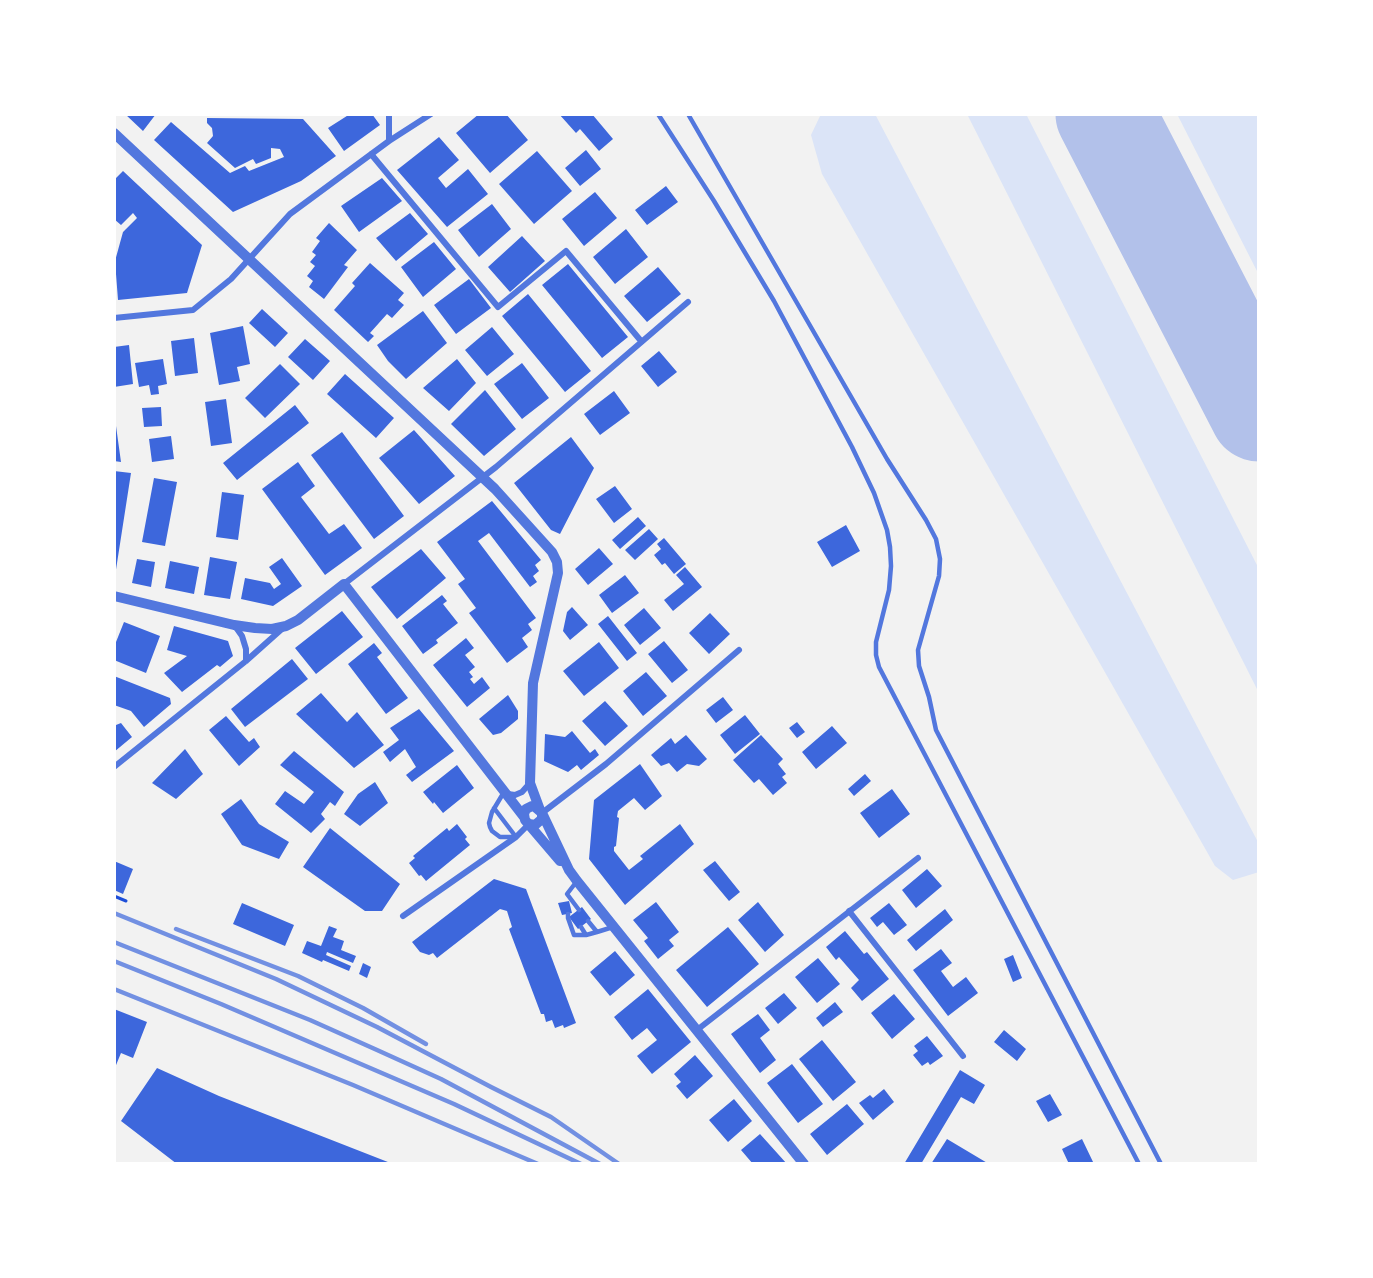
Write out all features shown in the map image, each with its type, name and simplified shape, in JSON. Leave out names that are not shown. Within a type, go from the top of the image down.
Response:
[{"type":"street","points":[[389,114],[389,141]]},
{"type":"street","points":[[114,318],[193,310],[231,279],[290,214],[317,192],[431,114]]},
{"type":"street","points":[[114,133],[483,477],[552,552],[557,562],[558,573],[533,683],[530,783],[541,812],[569,870]]},
{"type":"street","points":[[371,154],[498,307],[567,251],[641,341]]},
{"type":"street","points":[[114,767],[286,626],[298,620],[496,467],[688,302]]},
{"type":"street","points":[[345,584],[526,821],[569,870],[804,1164]]},
{"type":"street","points":[[114,596],[234,625],[255,628],[286,626]]},
{"type":"street","points":[[234,625],[242,636],[246,649],[246,661]]},
{"type":"street","points":[[541,812],[585,780],[739,650]]},
{"type":"street","points":[[506,793],[515,795],[522,792],[530,783]]},
{"type":"street","points":[[526,821],[538,824],[542,819],[541,812]]},
{"type":"street","points":[[404,915],[516,837],[526,821]]},
{"type":"street","points":[[698,1030],[918,858]]},
{"type":"street","points":[[849,911],[963,1056]]},
{"type":"lane","points":[[658,114],[714,201],[774,302],[852,447],[874,493],[887,530],[891,556],[890,590],[875,649],[879,667],[1139,1164]]},
{"type":"lane","points":[[688,114],[887,459],[936,539],[940,559],[939,576],[918,650],[919,666],[936,730],[1161,1164]]},
{"type":"lane","points":[[506,793],[494,808],[489,823],[492,831],[500,837],[516,837]]},
{"type":"lane","points":[[494,808],[516,837]]},
{"type":"lane","points":[[566,901],[567,894],[577,882]]},
{"type":"lane","points":[[567,894],[579,910]]},
{"type":"lane","points":[[571,916],[568,914],[574,935],[586,935],[615,927]]},
{"type":"lane","points":[[588,921],[597,932]]},
{"type":"lane","points":[[581,927],[586,935]]},
{"type":"path","points":[[114,896],[126,901]]},
{"type":"shaded area","points":[[821,114],[875,114],[1259,844],[1259,872],[1233,880],[1215,866],[822,174],[811,135]]},
{"type":"shaded area","points":[[967,114],[1026,114],[1259,569],[1259,693]]},
{"type":"shaded area","points":[[1177,114],[1259,114],[1259,275]]},
{"type":"building","points":[[125,114],[156,114],[143,131]]},
{"type":"building","points":[[350,114],[372,114],[380,125],[344,151],[328,128]]},
{"type":"building","points":[[479,114],[506,114],[528,140],[490,173],[456,133]]},
{"type":"building","points":[[559,114],[592,114],[613,139],[599,151],[580,129],[576,133]]},
{"type":"building","points":[[207,118],[303,119],[336,156],[301,181],[233,212],[154,140],[171,122],[230,173],[245,166],[249,171],[284,157],[280,149],[271,148],[271,158],[256,164],[253,159],[235,168],[207,143],[213,136]]},
{"type":"building","points":[[439,137],[459,160],[438,178],[446,188],[468,169],[488,194],[447,227],[397,170]]},
{"type":"building","points":[[586,150],[601,169],[580,186],[565,168]]},
{"type":"building","points":[[537,151],[572,191],[534,224],[499,184]]},
{"type":"building","points":[[123,171],[202,245],[187,293],[118,300],[115,261],[123,232],[137,218],[133,213],[121,225],[114,219],[114,180]]},
{"type":"building","points":[[382,178],[402,201],[359,232],[341,206]]},
{"type":"building","points":[[666,186],[678,202],[647,225],[635,210]]},
{"type":"building","points":[[595,192],[617,218],[584,246],[562,219]]},
{"type":"building","points":[[492,204],[511,229],[479,257],[458,230]]},
{"type":"building","points":[[410,213],[428,234],[396,261],[376,238]]},
{"type":"building","points":[[329,223],[357,250],[344,265],[348,267],[324,299],[309,287],[313,281],[307,276],[315,266],[310,262],[316,255],[312,252],[320,241],[316,238]]},
{"type":"building","points":[[626,229],[648,257],[615,284],[593,257]]},
{"type":"building","points":[[522,236],[545,261],[510,292],[488,267]]},
{"type":"building","points":[[434,242],[456,269],[423,297],[401,267]]},
{"type":"building","points":[[370,263],[404,293],[398,300],[404,305],[392,318],[387,314],[370,333],[374,336],[368,342],[334,310],[355,286],[352,283]]},
{"type":"building","points":[[568,264],[628,337],[602,358],[542,285]]},
{"type":"building","points":[[658,267],[681,294],[647,322],[624,296]]},
{"type":"building","points":[[469,279],[491,308],[456,334],[434,305]]},
{"type":"building","points":[[528,294],[591,371],[565,392],[502,316]]},
{"type":"building","points":[[262,309],[288,333],[275,347],[249,323]]},
{"type":"building","points":[[423,311],[447,343],[406,379],[388,361],[377,345]]},
{"type":"building","points":[[243,326],[250,364],[237,367],[240,381],[219,385],[210,333]]},
{"type":"building","points":[[492,327],[514,354],[487,376],[465,350]]},
{"type":"building","points":[[194,338],[198,373],[175,376],[171,341]]},
{"type":"building","points":[[305,339],[330,361],[313,380],[288,357]]},
{"type":"building","points":[[129,345],[133,384],[114,387],[114,347]]},
{"type":"building","points":[[659,351],[677,372],[658,387],[641,366]]},
{"type":"building","points":[[163,359],[167,384],[158,386],[159,394],[151,395],[149,385],[139,387],[135,363]]},
{"type":"building","points":[[457,359],[476,383],[449,411],[423,388]]},
{"type":"building","points":[[522,363],[549,398],[522,419],[494,384]]},
{"type":"building","points":[[280,364],[300,384],[265,418],[245,398]]},
{"type":"building","points":[[345,374],[394,418],[376,438],[327,394]]},
{"type":"building","points":[[485,390],[516,429],[484,456],[451,424]]},
{"type":"building","points":[[614,391],[630,413],[600,435],[584,414]]},
{"type":"building","points":[[226,399],[232,443],[211,446],[205,402]]},
{"type":"building","points":[[295,405],[309,423],[237,480],[223,463]]},
{"type":"building","points":[[161,407],[162,426],[144,427],[142,408]]},
{"type":"building","points":[[114,426],[116,426],[121,462],[114,461]]},
{"type":"building","points":[[414,430],[455,476],[419,504],[379,458]]},
{"type":"building","points":[[342,432],[404,516],[374,539],[311,455]]},
{"type":"building","points":[[171,436],[174,459],[152,462],[149,439]]},
{"type":"building","points":[[571,437],[594,468],[560,534],[551,530],[514,483]]},
{"type":"building","points":[[298,462],[315,486],[301,497],[329,534],[344,524],[362,548],[325,575],[262,489]]},
{"type":"building","points":[[114,471],[131,473],[115,576],[114,576]]},
{"type":"building","points":[[154,478],[177,482],[165,546],[142,542]]},
{"type":"building","points":[[615,486],[632,509],[614,523],[596,499]]},
{"type":"building","points":[[222,492],[244,495],[238,540],[216,537]]},
{"type":"building","points":[[492,501],[541,560],[535,565],[539,571],[533,576],[537,582],[530,587],[489,533],[478,541],[536,618],[528,624],[532,630],[522,638],[528,647],[507,663],[469,613],[476,608],[458,584],[465,579],[437,542]]},
{"type":"building","points":[[638,517],[646,526],[620,549],[612,540]]},
{"type":"building","points":[[846,525],[860,551],[832,567],[817,542]]},
{"type":"building","points":[[649,529],[658,539],[635,560],[625,550]]},
{"type":"building","points":[[664,538],[686,564],[674,574],[654,555],[661,549],[657,544]]},
{"type":"building","points":[[599,548],[613,564],[588,585],[575,569]]},
{"type":"building","points":[[421,549],[446,578],[397,619],[371,587]]},
{"type":"building","points":[[210,557],[237,562],[230,599],[204,595]]},
{"type":"building","points":[[282,558],[302,586],[273,606],[241,599],[245,578],[270,583],[274,589],[281,584],[269,567]]},
{"type":"building","points":[[137,559],[155,562],[151,587],[132,583]]},
{"type":"building","points":[[170,561],[199,567],[194,594],[165,588]]},
{"type":"building","points":[[685,567],[702,587],[673,611],[664,600],[684,584],[676,575]]},
{"type":"building","points":[[625,575],[639,593],[612,613],[599,595]]},
{"type":"building","points":[[442,595],[447,601],[443,604],[458,623],[436,640],[438,643],[423,654],[402,626]]},
{"type":"building","points":[[572,607],[588,625],[570,640],[563,631],[567,612]]},
{"type":"building","points":[[644,608],[661,628],[640,645],[624,625]]},
{"type":"building","points":[[342,611],[363,637],[316,674],[295,648]]},
{"type":"building","points":[[710,613],[730,634],[709,654],[689,633]]},
{"type":"building","points":[[608,616],[637,653],[627,661],[598,624]]},
{"type":"building","points":[[124,622],[160,636],[146,673],[114,660],[114,647]]},
{"type":"building","points":[[174,626],[228,641],[233,656],[220,667],[217,665],[182,692],[164,673],[187,656],[167,650]]},
{"type":"building","points":[[466,638],[474,648],[465,655],[475,667],[469,672],[473,677],[470,679],[474,684],[482,677],[490,688],[467,707],[433,665]]},
{"type":"building","points":[[664,641],[688,670],[672,683],[648,654]]},
{"type":"building","points":[[599,642],[619,668],[584,696],[563,671]]},
{"type":"building","points":[[374,643],[382,653],[377,657],[408,698],[386,714],[348,664]]},
{"type":"building","points":[[292,659],[308,679],[245,727],[231,709]]},
{"type":"building","points":[[646,672],[667,696],[643,716],[623,691]]},
{"type":"building","points":[[114,676],[170,698],[171,704],[144,727],[131,711],[114,705]]},
{"type":"building","points":[[321,693],[347,722],[357,712],[384,745],[354,768],[296,714]]},
{"type":"building","points":[[508,695],[518,711],[518,719],[501,733],[493,735],[479,719]]},
{"type":"building","points":[[723,697],[733,710],[716,723],[706,710]]},
{"type":"building","points":[[605,701],[628,726],[605,746],[582,721]]},
{"type":"building","points":[[419,709],[454,751],[412,782],[406,775],[416,767],[405,749],[390,762],[383,752],[399,740],[390,728]]},
{"type":"building","points":[[745,715],[760,734],[735,754],[720,735]]},
{"type":"building","points":[[226,716],[249,742],[254,738],[260,747],[239,766],[209,730]]},
{"type":"building","points":[[797,722],[805,732],[797,738],[789,728]]},
{"type":"building","points":[[121,723],[132,737],[114,752],[114,724]]},
{"type":"building","points":[[832,726],[847,743],[816,769],[802,752]]},
{"type":"building","points":[[572,731],[590,753],[595,749],[599,755],[581,770],[577,765],[568,772],[544,761],[545,734],[565,737]]},
{"type":"building","points":[[686,735],[707,759],[699,766],[687,764],[677,772],[669,763],[661,766],[651,755],[671,738],[675,744]]},
{"type":"building","points":[[761,735],[783,759],[778,764],[786,774],[782,777],[787,783],[773,795],[759,779],[754,783],[733,760]]},
{"type":"building","points":[[185,749],[203,774],[176,799],[152,783]]},
{"type":"building","points":[[294,751],[344,792],[335,806],[330,802],[321,814],[325,819],[311,833],[275,804],[285,791],[304,804],[314,792],[280,765]]},
{"type":"building","points":[[640,764],[662,796],[645,810],[634,798],[618,811],[614,851],[629,870],[643,859],[640,856],[680,824],[694,844],[625,905],[589,859],[594,800]]},
{"type":"building","points":[[457,765],[474,788],[443,813],[423,792]]},
{"type":"building","points":[[865,774],[871,781],[854,796],[848,789]]},
{"type":"building","points":[[375,782],[388,803],[360,826],[344,814],[358,794]]},
{"type":"building","points":[[892,789],[910,814],[879,838],[860,813]]},
{"type":"building","points":[[241,799],[259,824],[289,842],[279,859],[242,845],[221,814]]},
{"type":"building","points":[[457,824],[470,845],[426,881],[409,863],[415,858],[413,856],[447,828],[449,831]]},
{"type":"building","points":[[330,828],[400,884],[382,911],[365,911],[303,867]]},
{"type":"building","points":[[114,861],[133,869],[123,894],[114,890]]},
{"type":"building","points":[[715,861],[740,892],[729,901],[703,870]]},
{"type":"building","points":[[927,869],[942,886],[916,908],[902,890]]},
{"type":"building","points":[[494,879],[526,889],[576,1023],[564,1028],[563,1025],[555,1028],[552,1020],[546,1022],[544,1014],[541,1014],[509,929],[512,927],[507,911],[500,909],[437,958],[433,953],[429,955],[420,952],[412,942]]},
{"type":"building","points":[[569,901],[572,913],[562,915],[558,903]]},
{"type":"building","points":[[656,902],[679,932],[669,940],[674,946],[658,959],[644,941],[648,938],[633,920]]},
{"type":"building","points":[[758,902],[784,935],[765,952],[738,920]]},
{"type":"building","points":[[242,903],[294,925],[285,946],[233,924]]},
{"type":"building","points":[[889,903],[907,925],[894,935],[883,922],[877,927],[870,918]]},
{"type":"building","points":[[582,907],[591,919],[578,929],[569,917]]},
{"type":"building","points":[[945,909],[953,920],[916,951],[907,940]]},
{"type":"building","points":[[329,926],[337,929],[333,937],[344,941],[341,950],[356,956],[353,963],[327,952],[326,955],[351,966],[349,971],[302,953],[307,941],[321,946]]},
{"type":"building","points":[[728,927],[759,964],[707,1007],[676,970]]},
{"type":"building","points":[[845,931],[864,954],[867,952],[889,979],[862,1001],[851,988],[859,980],[839,957],[836,960],[826,947]]},
{"type":"building","points":[[941,949],[952,963],[941,971],[953,987],[966,977],[978,993],[948,1016],[913,970]]},
{"type":"building","points":[[615,951],[635,975],[610,996],[590,972]]},
{"type":"building","points":[[1013,955],[1022,978],[1013,982],[1004,959]]},
{"type":"building","points":[[818,958],[840,984],[817,1003],[795,977]]},
{"type":"building","points":[[363,963],[371,967],[367,978],[359,974]]},
{"type":"building","points":[[648,989],[691,1042],[652,1074],[637,1056],[657,1040],[647,1028],[632,1040],[614,1017]]},
{"type":"building","points":[[784,993],[797,1008],[778,1024],[765,1008]]},
{"type":"building","points":[[894,994],[915,1019],[892,1039],[871,1013]]},
{"type":"building","points":[[835,1002],[843,1012],[823,1027],[816,1018]]},
{"type":"building","points":[[114,1009],[147,1022],[133,1058],[121,1053],[114,1070]]},
{"type":"building","points":[[758,1014],[770,1030],[760,1038],[776,1060],[760,1073],[731,1034]]},
{"type":"building","points":[[1004,1030],[1026,1049],[1017,1061],[994,1042]]},
{"type":"building","points":[[927,1036],[943,1056],[930,1065],[928,1062],[922,1066],[913,1055],[918,1051],[914,1046]]},
{"type":"building","points":[[822,1040],[856,1082],[833,1101],[799,1059]]},
{"type":"building","points":[[695,1055],[713,1076],[687,1099],[676,1086],[681,1082],[674,1074]]},
{"type":"building","points":[[792,1064],[823,1104],[798,1123],[767,1083]]},
{"type":"building","points":[[157,1068],[219,1096],[393,1164],[177,1164],[121,1121]]},
{"type":"building","points":[[960,1070],[985,1085],[974,1104],[961,1097],[921,1164],[904,1164]]},
{"type":"building","points":[[884,1089],[894,1102],[873,1120],[859,1103],[870,1095],[873,1098]]},
{"type":"building","points":[[1050,1094],[1062,1115],[1048,1122],[1036,1101]]},
{"type":"building","points":[[734,1099],[752,1121],[728,1142],[709,1120]]},
{"type":"building","points":[[847,1104],[864,1124],[827,1155],[810,1134]]},
{"type":"building","points":[[760,1134],[787,1164],[753,1164],[741,1150]]},
{"type":"building","points":[[947,1139],[989,1164],[931,1164]]},
{"type":"building","points":[[1082,1139],[1094,1164],[1069,1164],[1062,1149]]},
{"type":"runway","points":[[1105,114],[1259,412]]},
{"type":"railway","points":[[114,913],[276,979],[377,1027],[551,1117],[619,1164]]},
{"type":"railway","points":[[176,929],[298,976],[363,1008],[426,1044]]},
{"type":"railway","points":[[114,942],[310,1020],[441,1079],[600,1164]]},
{"type":"railway","points":[[114,961],[221,1004],[454,1104],[581,1164]]},
{"type":"railway","points":[[114,989],[353,1085],[538,1164]]}]
